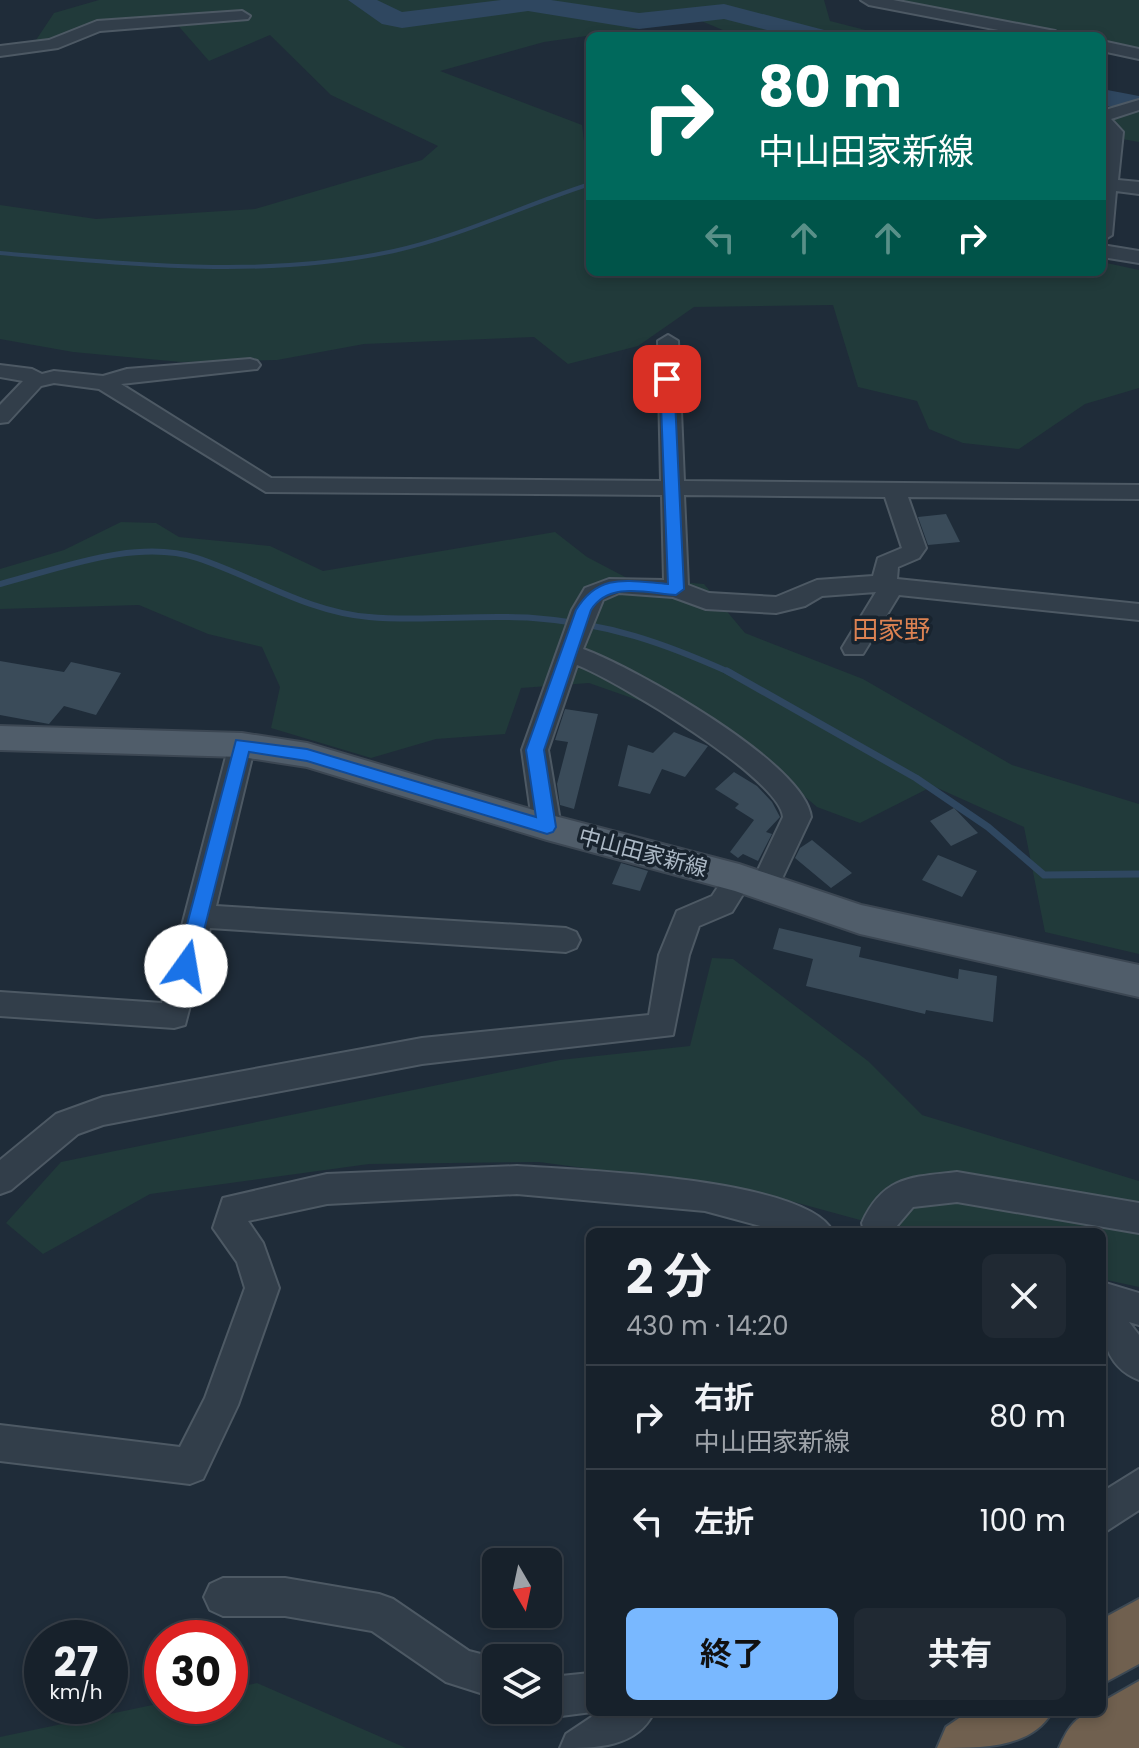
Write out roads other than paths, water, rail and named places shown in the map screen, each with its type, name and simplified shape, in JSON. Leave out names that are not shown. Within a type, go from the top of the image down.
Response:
[{"type":"highway","points":[[1106,1652],[1139,1628]]},
{"type":"highway","points":[[1089,1748],[1139,1711]]},
{"type":"highway","points":[[967,1748],[1016,1716]]},
{"type":"main road","name":"中山田家新線","points":[[0,738],[242,745],[307,755],[547,827],[752,882],[860,919],[1139,981]]},
{"type":"street","points":[[869,0],[1034,32]]},
{"type":"street","points":[[0,51],[52,45],[97,26],[242,16]]},
{"type":"street","points":[[1106,47],[1139,54]]},
{"type":"street","points":[[1106,117],[1139,105]]},
{"type":"street","points":[[1106,123],[1114,132],[1106,178]]},
{"type":"street","points":[[1106,184],[1139,188]]},
{"type":"street","points":[[1106,252],[1139,257]]},
{"type":"street","points":[[668,341],[676,589]]},
{"type":"street","points":[[105,383],[127,375],[250,365]]},
{"type":"street","points":[[0,371],[32,375],[34,382]]},
{"type":"street","points":[[0,417],[34,382],[54,377],[105,383],[266,485],[1139,492]]},
{"type":"street","points":[[854,648],[889,586],[886,563],[911,553],[914,548],[894,489]]},
{"type":"street","points":[[547,827],[535,750],[584,610],[594,594],[617,585],[676,589],[706,601],[776,605],[796,600],[817,588],[889,586],[1139,612]]},
{"type":"street","points":[[0,1180],[67,1124],[103,1111],[271,1082],[422,1051],[523,1038],[662,1026],[674,955],[687,919],[722,904],[752,882],[797,817],[796,807],[783,789],[677,705],[589,659],[569,653]]},
{"type":"street","points":[[0,1004],[174,1016],[242,745]]},
{"type":"street","points":[[198,916],[566,940]]},
{"type":"street","points":[[0,1443],[190,1466],[220,1405],[262,1288],[251,1254],[229,1228],[235,1209],[327,1189],[517,1180],[705,1196],[777,1213],[808,1228]]},
{"type":"street","points":[[880,1228],[878,1223],[904,1193],[957,1187],[1139,1218]]},
{"type":"street","points":[[1106,1299],[1139,1309]]},
{"type":"street","points":[[1106,1320],[1139,1363]]},
{"type":"street","points":[[1106,1512],[1139,1487]]},
{"type":"street","points":[[223,1597],[285,1597],[379,1613],[460,1668],[482,1674]]},
{"type":"street","points":[[562,1696],[586,1693]]},
{"type":"street","points":[[580,1748],[628,1716]]},
{"type":"waterway","points":[[360,0],[391,19],[402,20],[528,4],[639,21],[724,11],[804,32]]},
{"type":"waterway","points":[[1106,98],[1139,104]]},
{"type":"waterway","points":[[0,253],[197,267],[296,265],[345,260],[419,245],[586,185]]},
{"type":"waterway","points":[[0,584],[123,553],[173,553],[197,558],[303,601],[346,614],[410,619],[513,617],[586,624],[659,644],[729,672]]},
{"type":"waterway","points":[[729,672],[916,778],[988,827],[1044,875],[1139,874]]},
{"type":"district","name":"田家野","points":[[891,630]]}]
